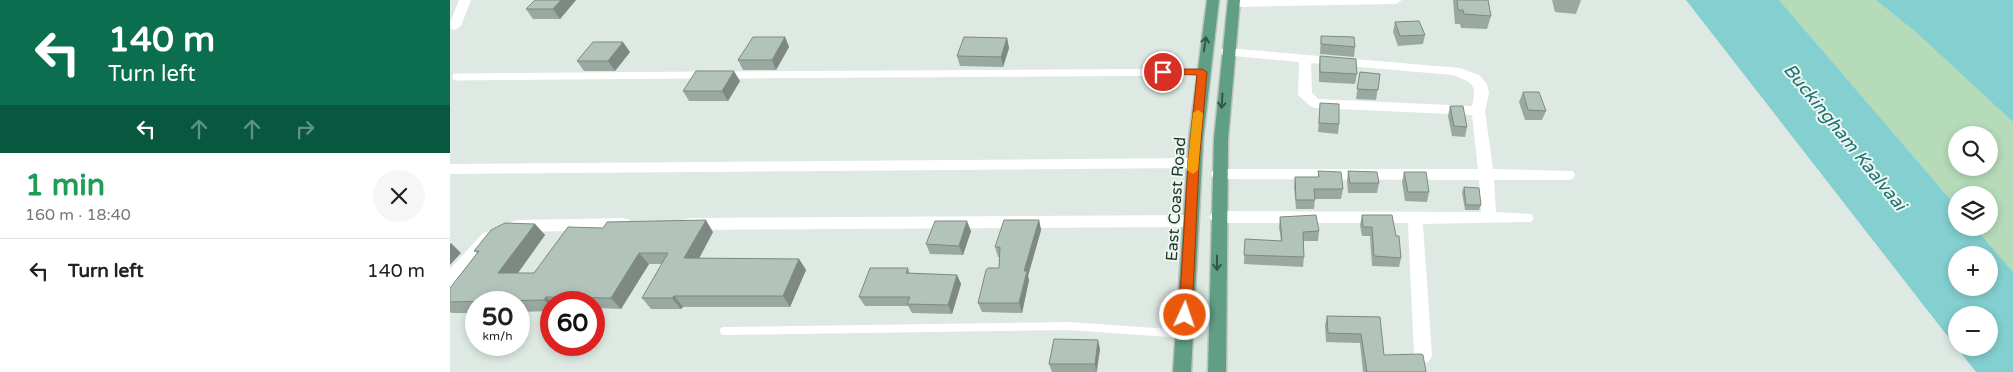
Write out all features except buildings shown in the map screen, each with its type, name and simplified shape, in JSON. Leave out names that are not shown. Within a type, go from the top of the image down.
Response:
[{"type":"main road","name":"East Coast Road","points":[[1182,372],[1193,163],[1202,72],[1213,0]]},
{"type":"main road","points":[[1217,372],[1218,174],[1227,52],[1234,2]]},
{"type":"street","points":[[455,26],[465,0]]},
{"type":"street","points":[[1234,2],[1396,0]]},
{"type":"street","points":[[1227,52],[1464,73],[1480,84],[1482,93],[1478,111],[1484,147],[1484,176],[1489,218]]},
{"type":"street","points":[[1305,58],[1305,95],[1314,103],[1478,111]]},
{"type":"street","points":[[450,168],[1193,163]]},
{"type":"street","points":[[1218,174],[1568,175]]},
{"type":"street","points":[[1217,217],[1526,218]]},
{"type":"street","points":[[1415,218],[1423,356]]},
{"type":"street","points":[[674,224],[1190,221]]},
{"type":"street","points":[[450,280],[491,236],[504,229],[522,225],[636,224]]},
{"type":"lane","points":[[718,75],[1202,72]]},
{"type":"lane","points":[[456,77],[708,75]]},
{"type":"lane","points":[[724,331],[1069,326],[1184,334]]},
{"type":"green space","points":[[1779,0],[1876,0],[1918,34],[2013,122],[2013,272],[1998,255],[1998,246],[1991,246],[1982,236],[1998,236],[1998,186],[1948,186],[1948,197]]},
{"type":"water","name":"Buckingham Kaalvaai","points":[[1686,0],[1779,0],[1948,197],[1948,236],[1982,236],[1991,246],[1948,246],[1948,296],[1998,296],[1998,255],[2013,272],[2013,372],[1976,372],[1963,356],[1998,356],[1998,306],[1948,306],[1948,337]]},
{"type":"water","points":[[1876,0],[2013,0],[2013,122],[1918,34]]},
{"type":"slow traffic","points":[[1193,170],[1198,113]]},
{"type":"route","points":[[1163,72],[1202,72],[1193,163],[1185,315]]}]
